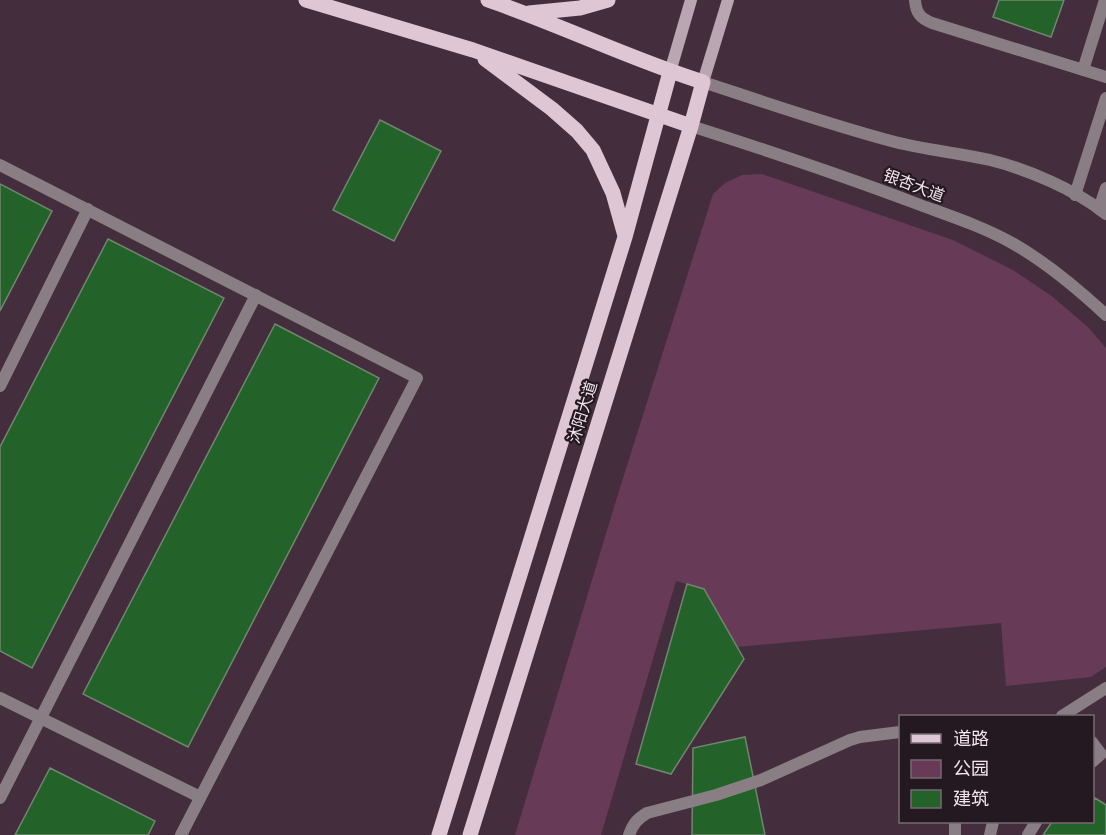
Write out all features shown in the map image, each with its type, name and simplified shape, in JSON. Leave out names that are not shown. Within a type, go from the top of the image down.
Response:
[{"type":"main road","points":[[306,0],[473,50],[690,126]]},
{"type":"main road","points":[[488,0],[669,72],[703,82]]},
{"type":"main road","points":[[527,14],[580,8],[608,0]]},
{"type":"main road","name":"沐阳大道","points":[[439,835],[625,237],[669,72],[692,0]]},
{"type":"main road","name":"沐阳大道","points":[[471,835],[728,0]]},
{"type":"main road","points":[[473,50],[552,109],[577,131],[593,150],[613,193],[625,237]]},
{"type":"street","points":[[915,0],[918,15],[924,20],[1106,77]]},
{"type":"street","points":[[1083,70],[1105,0]]},
{"type":"street","name":"银杏大道","points":[[703,82],[870,135],[914,147],[991,160],[1023,170],[1103,211]]},
{"type":"street","points":[[1074,195],[1106,98]]},
{"type":"street","name":"银杏大道","points":[[690,126],[837,174],[1012,242],[1084,294],[1106,315]]},
{"type":"street","points":[[0,165],[417,378],[181,835]]},
{"type":"street","points":[[1103,211],[1106,188]]},
{"type":"street","points":[[0,386],[88,209]]},
{"type":"street","points":[[0,798],[256,295]]},
{"type":"street","points":[[1069,715],[1106,688]]},
{"type":"street","points":[[0,698],[200,797]]},
{"type":"street","points":[[629,835],[633,824],[647,813],[752,783],[850,740],[899,732]]},
{"type":"street","points":[[1094,745],[1101,754],[1094,760]]},
{"type":"green space","points":[[762,174],[953,240],[1013,270],[1053,297],[1089,328],[1106,348],[1106,667],[1091,677],[1006,686],[1001,623],[737,647],[704,589],[676,581],[601,835],[515,835],[618,494],[713,194],[725,183],[742,175]]},
{"type":"building","points":[[999,0],[1064,0],[1051,37],[993,17]]},
{"type":"building","points":[[380,120],[441,151],[394,241],[333,210]]},
{"type":"building","points":[[0,184],[52,211],[0,311]]},
{"type":"building","points":[[108,239],[224,298],[32,668],[0,651],[0,447]]},
{"type":"building","points":[[275,324],[379,378],[188,747],[83,694]]},
{"type":"building","points":[[687,584],[704,589],[744,659],[671,774],[636,764]]},
{"type":"building","points":[[745,737],[765,835],[692,835],[693,748]]},
{"type":"building","points":[[50,768],[155,821],[148,835],[15,835]]},
{"type":"building","points":[[1094,799],[1106,805],[1106,835],[1043,835],[1051,823],[1094,823]]}]
